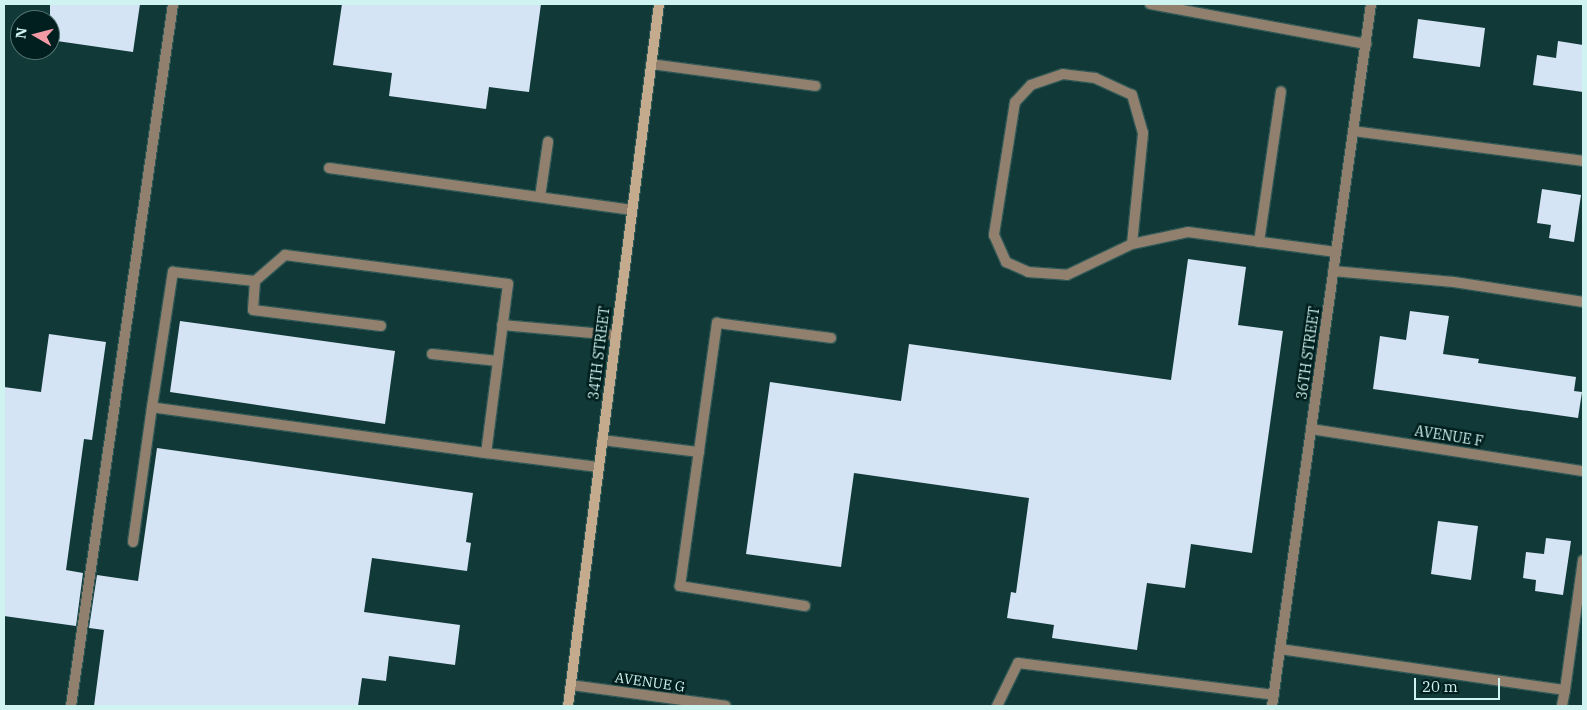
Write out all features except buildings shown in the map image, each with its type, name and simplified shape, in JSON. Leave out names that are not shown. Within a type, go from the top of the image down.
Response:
[{"type":"main road","name":"34TH STREET","points":[[568,706],[659,4]]},
{"type":"street","points":[[71,706],[172,4]]},
{"type":"street","points":[[1150,4],[1366,44]]},
{"type":"street","name":"36TH STREET","points":[[1272,706],[1371,4]]},
{"type":"street","points":[[651,64],[816,86]]},
{"type":"street","points":[[1132,244],[1143,133],[1132,95],[1095,78],[1064,74],[1031,84],[1015,102],[994,235],[1006,262],[1028,272],[1067,275],[1132,244],[1188,232],[1336,252]]},
{"type":"street","points":[[1259,242],[1281,92]]},
{"type":"street","points":[[1354,131],[1583,161]]},
{"type":"street","points":[[540,197],[548,142]]},
{"type":"street","points":[[329,168],[632,210]]},
{"type":"street","points":[[381,326],[253,310],[255,281],[285,255],[508,284],[486,453]]},
{"type":"street","points":[[1333,271],[1454,282],[1583,302]]},
{"type":"street","points":[[133,542],[173,272],[255,281]]},
{"type":"street","points":[[805,606],[680,586],[717,323],[831,338]]},
{"type":"street","points":[[502,325],[615,335]]},
{"type":"street","points":[[432,354],[498,360]]},
{"type":"street","points":[[152,407],[598,467]]},
{"type":"street","name":"AVENUE F","points":[[1311,429],[1583,471]]},
{"type":"street","points":[[602,440],[699,452]]},
{"type":"street","points":[[1562,706],[1583,560]]},
{"type":"street","points":[[1280,648],[1565,690]]},
{"type":"street","points":[[996,706],[1018,663],[1274,695]]},
{"type":"street","name":"AVENUE G","points":[[571,685],[726,706]]}]
